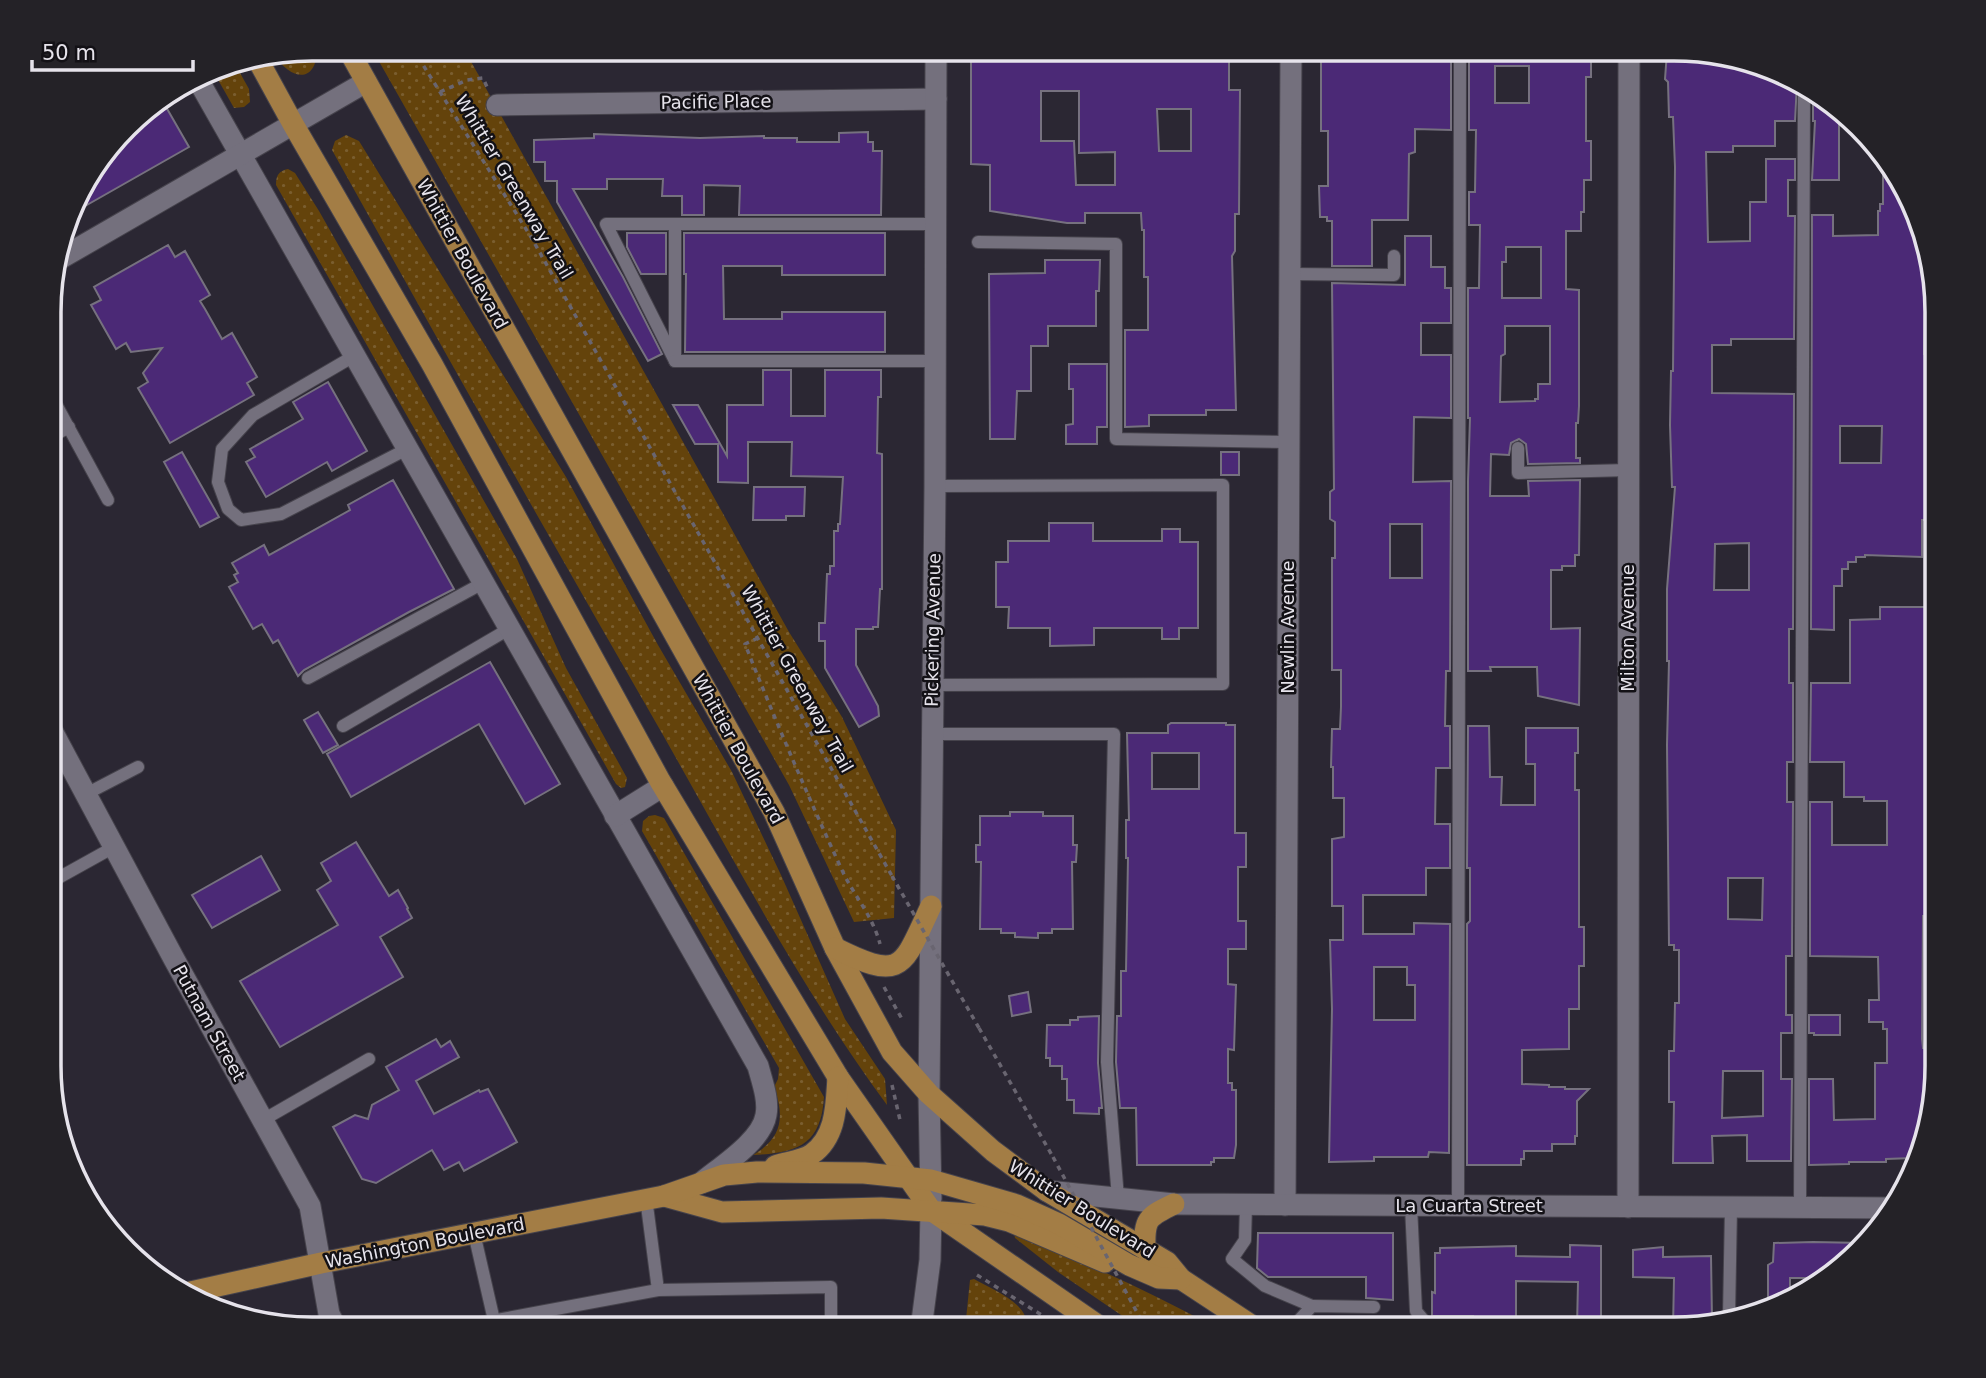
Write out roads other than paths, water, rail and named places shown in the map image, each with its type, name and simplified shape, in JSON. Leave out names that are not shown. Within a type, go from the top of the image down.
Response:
[{"type":"main road","name":"Whittier Boulevard","points":[[355,61],[774,812],[835,948],[892,1052],[929,1094],[993,1152],[1047,1191],[1167,1262],[1181,1279],[1239,1317]]},
{"type":"main road","points":[[261,66],[432,364],[663,786],[838,1077],[931,1210],[1086,1317]]},
{"type":"main road","points":[[835,948],[867,965],[883,967],[898,963],[909,953],[930,906]]},
{"type":"main road","points":[[757,1172],[810,1155],[828,1138],[835,1112],[838,1077]]},
{"type":"main road","name":"Washington Boulevard","points":[[199,1290],[321,1263],[655,1197],[724,1175],[757,1172],[864,1173],[931,1180],[1017,1205],[1059,1224],[1129,1265],[1159,1278],[1181,1279]]},
{"type":"main road","name":"Washington Boulevard","points":[[655,1197],[722,1212],[881,1208],[985,1215],[1009,1221],[1101,1262],[1129,1265]]},
{"type":"main road","points":[[1145,1249],[1144,1229],[1147,1220],[1174,1204]]},
{"type":"street","name":"Pickering Avenue","points":[[923,1317],[930,1260],[931,1210],[929,1094],[936,61]]},
{"type":"street","name":"Newlin Avenue","points":[[1285,1205],[1291,61]]},
{"type":"street","name":"Milton Avenue","points":[[1628,1207],[1629,61]]},
{"type":"street","points":[[68,255],[366,82]]},
{"type":"street","points":[[202,87],[758,1066],[767,1113],[762,1128],[753,1139],[698,1185]]},
{"type":"street","name":"Pacific Place","points":[[496,104],[936,99]]},
{"type":"street","name":"Putnam Street","points":[[61,748],[310,1206],[330,1317]]},
{"type":"street","points":[[615,816],[663,786]]},
{"type":"street","name":"La Cuarta Street","points":[[1047,1191],[1174,1204],[1880,1208]]},
{"type":"lane","points":[[1458,1206],[1460,61]]},
{"type":"lane","points":[[1800,1208],[1804,98]]},
{"type":"lane","points":[[676,361],[606,224],[935,224]]},
{"type":"lane","points":[[675,224],[676,361]]},
{"type":"lane","points":[[978,242],[1116,244],[1116,439],[1289,442]]},
{"type":"lane","points":[[1290,274],[1394,275],[1394,256]]},
{"type":"lane","points":[[354,356],[253,415],[222,449],[218,482],[228,509],[242,520],[281,514],[407,449]]},
{"type":"lane","points":[[676,361],[935,361]]},
{"type":"lane","points":[[61,413],[108,500]]},
{"type":"lane","points":[[61,431],[69,427]]},
{"type":"lane","points":[[1518,447],[1518,473],[1629,470]]},
{"type":"lane","points":[[932,685],[1223,684],[1223,485],[935,486]]},
{"type":"lane","points":[[308,678],[482,583]]},
{"type":"lane","points":[[343,726],[509,629]]},
{"type":"lane","points":[[932,734],[1114,734],[1107,1062],[1118,1198]]},
{"type":"lane","points":[[86,794],[138,767]]},
{"type":"lane","points":[[61,876],[114,847]]},
{"type":"lane","points":[[263,1120],[369,1059]]},
{"type":"lane","points":[[655,1197],[658,1290]]},
{"type":"lane","points":[[1245,1205],[1245,1240],[1232,1259],[1265,1286],[1312,1306],[1374,1307]]},
{"type":"lane","points":[[1411,1206],[1416,1311],[1421,1317]]},
{"type":"lane","points":[[1729,1310],[1731,1207]]},
{"type":"lane","points":[[474,1233],[493,1317]]},
{"type":"lane","points":[[529,1317],[658,1290],[831,1287],[831,1317]]},
{"type":"lane","points":[[1302,1317],[1312,1306]]}]
